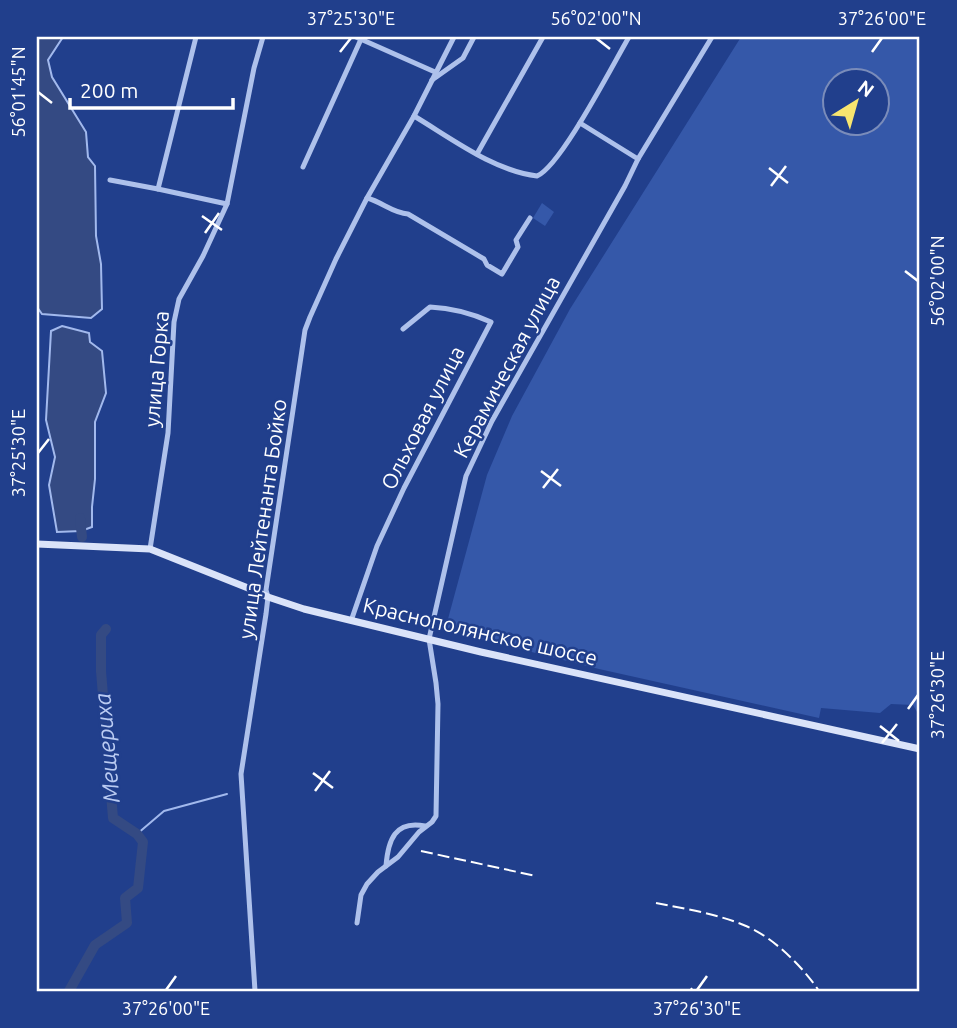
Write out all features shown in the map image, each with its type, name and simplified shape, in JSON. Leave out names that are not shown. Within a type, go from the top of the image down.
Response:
[{"type":"main road","name":"Краснополянское шоссе","points":[[37,544],[150,549],[304,609],[920,749]]},
{"type":"street","points":[[159,189],[196,37]]},
{"type":"street","name":"улица Горка","points":[[150,549],[168,433],[174,322],[179,299],[227,204],[254,68],[263,37]]},
{"type":"street","points":[[303,167],[360,37],[435,72]]},
{"type":"street","name":"улица Лейтенанта Бойко","points":[[255,991],[241,774],[305,330],[336,260],[454,37]]},
{"type":"street","points":[[432,80],[463,58],[474,37]]},
{"type":"street","points":[[477,154],[543,37]]},
{"type":"street","points":[[414,116],[477,154],[537,176],[548,169],[580,123],[629,37]]},
{"type":"street","name":"Керамическая улица","points":[[357,923],[362,892],[374,876],[398,857],[425,826],[435,819],[437,812],[438,704],[429,639],[466,476],[492,421],[638,159],[712,37]]},
{"type":"street","points":[[580,123],[638,159]]},
{"type":"street","points":[[110,180],[227,204]]},
{"type":"street","points":[[368,198],[398,214],[408,214],[484,259],[487,265],[502,274],[518,247],[516,240],[530,218]]},
{"type":"street","name":"Ольховая улица","points":[[351,621],[377,546],[404,488],[491,322],[446,308],[430,307],[403,329]]},
{"type":"street","points":[[386,866],[388,848],[400,828],[412,824],[425,826]]},
{"type":"shaded area","points":[[37,37],[63,37],[48,60],[52,77],[86,132],[88,157],[95,166],[96,236],[101,264],[102,309],[91,318],[42,314],[37,307]]},
{"type":"shaded area","points":[[741,37],[920,37],[920,717],[913,705],[891,704],[880,713],[821,708],[819,718],[599,669],[445,630],[487,475],[512,416],[570,309]]},
{"type":"shaded area","points":[[542,203],[554,212],[545,226],[533,218]]},
{"type":"shaded area","points":[[62,326],[89,333],[90,342],[102,351],[106,393],[95,422],[92,527],[81,531],[57,532],[49,485],[55,457],[46,420],[51,331]]},
{"type":"waterway","name":"Мещериха","points":[[80,518],[82,537]]},
{"type":"waterway","name":"Мещериха","points":[[69,991],[95,945],[127,923],[125,898],[138,888],[143,842],[137,834],[113,818],[101,671],[101,635],[106,629]]},
{"type":"waterway","points":[[137,834],[164,811],[227,794]]},
{"type":"railway","points":[[421,851],[536,876]]},
{"type":"railway","points":[[656,903],[713,915],[756,931],[787,954],[819,991]]}]
